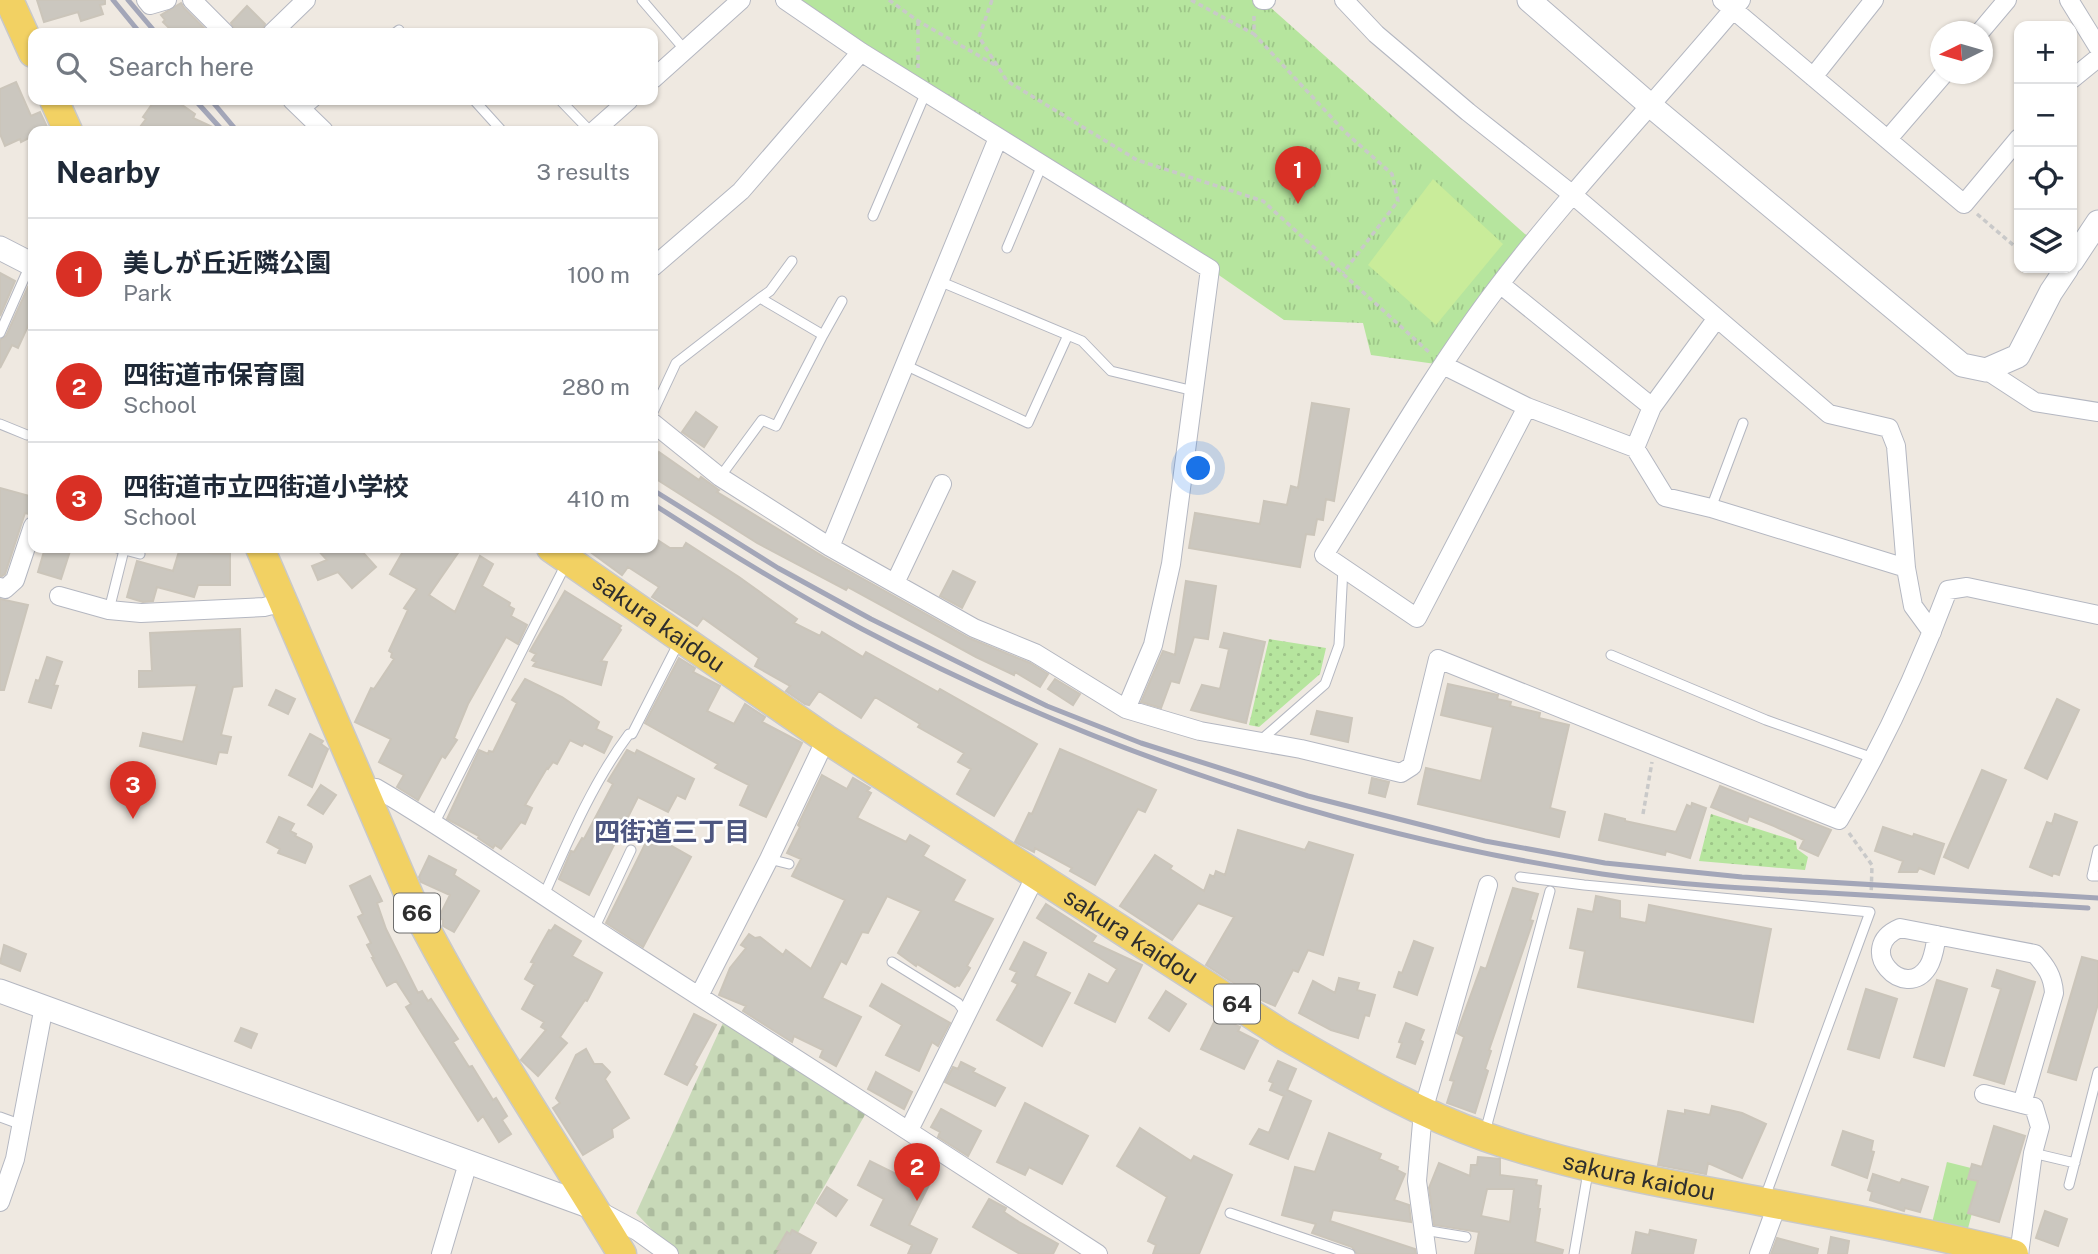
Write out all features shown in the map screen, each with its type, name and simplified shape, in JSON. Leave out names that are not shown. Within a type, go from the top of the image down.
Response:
[{"type":"main road","points":[[9,0],[28,42]]},
{"type":"main road","points":[[56,105],[66,126]]},
{"type":"main road","name":"66","points":[[262,553],[411,900],[436,950],[469,1009],[622,1254]]},
{"type":"main road","name":"sakura kaidou","points":[[566,553],[680,639],[826,739],[1282,1034],[1423,1111],[1533,1153],[1660,1183],[1903,1228],[2014,1254]]},
{"type":"street","points":[[146,0],[150,5],[167,0]]},
{"type":"street","points":[[192,0],[220,28]]},
{"type":"street","points":[[277,28],[306,0]]},
{"type":"street","points":[[658,74],[741,0]]},
{"type":"street","points":[[785,0],[861,52],[1210,269],[1171,564],[1153,645],[1126,709]]},
{"type":"street","points":[[1344,0],[1396,51],[1573,195],[1829,414],[1889,428],[1896,446],[1906,568],[1913,606],[1932,632]]},
{"type":"street","points":[[1529,0],[1651,106],[1962,365],[1986,370],[2035,402],[2098,412]]},
{"type":"street","points":[[1814,77],[1874,0]]},
{"type":"street","points":[[1989,21],[2007,0]]},
{"type":"street","points":[[2069,0],[2098,47]]},
{"type":"street","points":[[1527,407],[1417,618],[1324,555],[1443,365],[1500,284],[1651,106],[1732,3],[1814,77],[1964,204],[2014,144]]},
{"type":"street","points":[[658,263],[741,191],[861,52]]},
{"type":"street","points":[[2077,75],[2098,58]]},
{"type":"street","points":[[1888,139],[1935,84]]},
{"type":"street","points":[[305,105],[320,126]]},
{"type":"street","points":[[598,126],[623,105]]},
{"type":"street","points":[[830,547],[998,138]]},
{"type":"street","points":[[2077,254],[2098,222]]},
{"type":"street","points":[[0,248],[28,262]]},
{"type":"street","points":[[1986,370],[2018,356],[2064,273]]},
{"type":"street","points":[[1500,284],[1652,407]]},
{"type":"street","points":[[1635,448],[1652,407],[1717,318]]},
{"type":"street","points":[[1443,365],[1527,407],[1635,448],[1665,496],[1906,568]]},
{"type":"street","points":[[658,427],[720,477],[830,547],[974,628],[1035,653],[1126,709],[1200,731],[1260,741],[1401,773],[1412,766],[1438,659],[1839,820],[1875,759],[1948,590],[1966,587],[2098,615]]},
{"type":"street","points":[[895,583],[942,484]]},
{"type":"street","points":[[0,587],[5,589],[15,580],[28,541]]},
{"type":"street","points":[[59,596],[109,610],[141,613],[264,607],[285,602]]},
{"type":"street","points":[[699,996],[826,739]]},
{"type":"street","points":[[365,792],[376,788],[435,822],[594,929],[1098,1254]]},
{"type":"street","points":[[909,1130],[1036,875]]},
{"type":"street","points":[[1427,1254],[1417,1181],[1423,1111],[1488,885]]},
{"type":"street","points":[[1937,935],[2035,954],[2053,979],[2054,993],[2022,1104]]},
{"type":"street","points":[[0,991],[594,1208],[637,1231],[670,1254]]},
{"type":"street","points":[[0,1202],[15,1159],[44,1006]]},
{"type":"street","points":[[1983,1094],[2034,1107],[2040,1127],[2033,1153],[2019,1254]]},
{"type":"street","points":[[441,1254],[468,1163]]},
{"type":"street","points":[[1759,1254],[1770,1203]]},
{"type":"lane","points":[[642,0],[685,50]]},
{"type":"lane","points":[[873,216],[922,90]]},
{"type":"lane","points":[[479,105],[497,126]]},
{"type":"lane","points":[[565,105],[587,126]]},
{"type":"lane","points":[[1007,248],[1042,165]]},
{"type":"lane","points":[[658,413],[676,363],[770,292],[792,261]]},
{"type":"lane","points":[[0,332],[28,272]]},
{"type":"lane","points":[[939,281],[1082,341],[1111,371],[1194,391]]},
{"type":"lane","points":[[760,298],[823,335]]},
{"type":"lane","points":[[720,477],[762,421],[776,426],[842,301]]},
{"type":"lane","points":[[905,365],[1028,424],[1068,335]]},
{"type":"lane","points":[[1711,508],[1743,423]]},
{"type":"lane","points":[[0,424],[27,435]]},
{"type":"lane","points":[[109,610],[120,553]]},
{"type":"lane","points":[[435,822],[565,553]]},
{"type":"lane","points":[[1260,741],[1325,684],[1339,645],[1343,568]]},
{"type":"lane","points":[[544,895],[586,806],[618,751],[629,734],[632,734],[680,639]]},
{"type":"lane","points":[[1611,655],[1766,720],[1875,759]]},
{"type":"lane","points":[[594,929],[631,850]]},
{"type":"lane","points":[[2098,850],[2092,876],[2098,876]]},
{"type":"lane","points":[[769,859],[789,864]]},
{"type":"lane","points":[[1520,877],[1584,886],[1870,912],[1770,1203]]},
{"type":"lane","points":[[1484,1136],[1550,891]]},
{"type":"lane","points":[[892,962],[958,1003],[967,1015]]},
{"type":"lane","points":[[2070,1185],[2098,1072]]},
{"type":"lane","points":[[0,1117],[22,1125]]},
{"type":"lane","points":[[2033,1153],[2075,1163]]},
{"type":"lane","points":[[1573,1254],[1589,1166]]},
{"type":"lane","points":[[1230,1213],[1350,1254]]},
{"type":"lane","points":[[1424,1230],[1466,1237]]},
{"type":"path","points":[[889,0],[918,21],[998,66]]},
{"type":"path","points":[[992,0],[979,37],[1007,80],[1137,160],[1264,201],[1443,365]]},
{"type":"path","points":[[1191,0],[1254,34],[1345,132],[1392,174],[1398,201],[1343,273]]},
{"type":"path","points":[[1254,34],[1260,4]]},
{"type":"path","points":[[918,21],[922,90]]},
{"type":"path","points":[[1964,204],[2014,246]]},
{"type":"path","points":[[1643,814],[1655,746]]},
{"type":"path","points":[[1839,820],[1872,865],[1870,912]]},
{"type":"green space","points":[[785,0],[1262,0],[1534,242],[1443,365],[1371,355],[1363,323],[1284,320],[1210,269]]},
{"type":"green space","points":[[1433,179],[1503,244],[1436,325],[1368,265]]},
{"type":"green space","points":[[1269,639],[1326,648],[1320,674],[1259,727],[1249,725]]},
{"type":"green space","points":[[1711,814],[1796,841],[1797,849],[1808,857],[1805,870],[1699,861]]},
{"type":"green space","points":[[723,1023],[866,1113],[786,1254],[675,1254],[636,1213]]},
{"type":"green space","points":[[1947,1162],[1983,1171],[1966,1236],[1931,1227]]},
{"type":"building","points":[[37,0],[105,0],[105,4],[100,5],[103,14],[81,21],[78,12],[44,22]]},
{"type":"building","points":[[181,3],[204,28],[169,28],[161,15]]},
{"type":"building","points":[[247,6],[265,24],[263,28],[234,28],[231,23]]},
{"type":"building","points":[[16,82],[31,116],[40,112],[47,126],[28,126],[28,138],[5,146],[0,134],[0,89]]},
{"type":"building","points":[[151,105],[182,105],[195,114],[193,118],[210,126],[141,126],[146,119],[143,117]]},
{"type":"building","points":[[0,273],[15,281],[0,316]]},
{"type":"building","points":[[28,287],[28,326],[18,348],[12,345],[0,368],[0,340],[6,336]]},
{"type":"building","points":[[1312,403],[1349,409],[1334,501],[1326,499],[1323,520],[1317,519],[1314,535],[1306,534],[1300,567],[1189,548],[1195,513],[1260,524],[1264,501],[1287,505],[1291,486],[1298,488]]},
{"type":"building","points":[[696,412],[717,427],[704,447],[682,432]]},
{"type":"building","points":[[658,454],[699,480],[701,477],[719,490],[717,492],[824,557],[969,638],[1030,663],[1048,674],[1040,687],[1015,672],[1014,675],[976,657],[848,587],[846,590],[757,543],[658,480]]},
{"type":"building","points":[[0,488],[28,496],[28,514],[25,513],[5,574],[0,576]]},
{"type":"building","points":[[658,540],[670,548],[683,548],[686,543],[797,619],[794,623],[820,636],[822,632],[863,657],[866,652],[938,692],[940,689],[1037,744],[994,816],[957,794],[971,769],[958,762],[964,753],[918,727],[920,724],[875,697],[861,718],[819,691],[809,705],[805,704],[786,691],[790,686],[755,666],[759,658],[703,618],[697,626],[652,597],[659,587],[628,567],[622,575],[592,553],[658,553]]},
{"type":"building","points":[[44,553],[69,553],[61,579],[38,572]]},
{"type":"building","points":[[178,553],[230,554],[230,585],[198,585],[194,597],[157,587],[153,601],[143,602],[127,597],[137,561],[173,571]]},
{"type":"building","points":[[321,553],[363,553],[376,567],[352,588],[338,572],[318,580],[312,566],[327,560]]},
{"type":"building","points":[[402,553],[458,553],[429,595],[455,612],[480,556],[493,564],[482,586],[510,603],[509,606],[514,609],[511,616],[527,625],[518,644],[506,637],[468,704],[454,738],[457,740],[445,758],[442,756],[418,800],[397,787],[404,775],[379,762],[391,739],[355,722],[371,688],[374,689],[394,659],[389,651],[408,610],[404,608],[417,589],[390,574]]},
{"type":"building","points":[[953,571],[975,582],[962,608],[940,596]]},
{"type":"building","points":[[1186,581],[1216,586],[1208,639],[1194,637],[1179,683],[1171,681],[1161,708],[1141,702],[1163,651],[1175,655]]},
{"type":"building","points":[[565,591],[621,626],[601,661],[607,662],[601,685],[533,666],[536,662],[532,660],[536,654],[530,651]]},
{"type":"building","points":[[0,599],[28,605],[4,690],[0,690]]},
{"type":"building","points":[[240,629],[242,686],[233,687],[221,735],[231,737],[227,753],[219,752],[216,764],[140,746],[143,733],[183,742],[197,685],[139,687],[139,671],[152,671],[150,633]]},
{"type":"building","points":[[1224,633],[1265,642],[1246,723],[1191,710],[1202,685],[1220,689],[1229,649],[1220,647]]},
{"type":"building","points":[[47,657],[62,662],[54,685],[58,686],[51,708],[29,702]]},
{"type":"building","points":[[679,658],[695,668],[693,672],[720,686],[707,711],[734,724],[745,704],[765,717],[762,722],[802,743],[766,817],[740,805],[749,785],[715,768],[718,764],[645,723]]},
{"type":"building","points":[[525,679],[562,697],[599,722],[596,729],[612,737],[604,753],[584,743],[582,746],[570,740],[557,764],[553,762],[547,768],[525,805],[532,808],[525,824],[521,822],[501,849],[495,845],[493,848],[478,838],[479,836],[447,819],[479,750],[488,754],[489,751],[493,752],[517,703],[512,700]]},
{"type":"building","points":[[1055,679],[1080,694],[1073,705],[1048,689]]},
{"type":"building","points":[[1448,684],[1498,695],[1497,699],[1511,702],[1510,706],[1540,713],[1539,718],[1569,725],[1550,808],[1565,812],[1559,837],[1418,804],[1426,768],[1481,781],[1493,727],[1441,715]]},
{"type":"building","points":[[276,690],[295,699],[288,714],[269,705]]},
{"type":"building","points":[[2057,699],[2079,710],[2047,779],[2025,768]]},
{"type":"building","points":[[1317,711],[1352,718],[1348,742],[1311,734]]},
{"type":"building","points":[[310,734],[323,741],[321,744],[328,749],[312,787],[289,775]]},
{"type":"building","points":[[1060,749],[1156,790],[1145,812],[1138,809],[1095,885],[1070,871],[1072,868],[1035,848],[1034,852],[1015,842],[1029,813],[1032,814]]},
{"type":"building","points":[[627,750],[635,754],[637,750],[694,779],[685,799],[677,795],[668,812],[638,797],[589,895],[559,879],[571,851],[574,852],[582,838],[584,839],[613,784],[608,781]]},
{"type":"building","points":[[1982,770],[2006,780],[1968,868],[1944,857]]},
{"type":"building","points":[[822,775],[847,789],[853,778],[870,788],[867,791],[871,793],[857,818],[906,842],[910,835],[929,846],[923,856],[965,880],[953,901],[993,919],[967,966],[970,968],[959,986],[955,987],[898,953],[921,911],[887,896],[868,933],[862,932],[846,964],[841,961],[822,998],[861,1017],[836,1066],[820,1057],[823,1050],[794,1036],[792,1042],[743,1011],[746,1006],[719,995],[730,968],[746,948],[741,945],[749,934],[755,938],[760,937],[783,955],[786,950],[811,969],[845,900],[792,876],[801,859],[787,853]]},
{"type":"building","points":[[1372,778],[1389,782],[1385,797],[1369,793]]},
{"type":"building","points":[[321,785],[336,795],[323,814],[308,805]]},
{"type":"building","points":[[1720,786],[1831,830],[1818,856],[1800,848],[1804,840],[1774,826],[1749,816],[1747,822],[1711,807]]},
{"type":"building","points":[[1692,803],[1706,808],[1690,858],[1666,851],[1665,855],[1599,840],[1605,814],[1676,832],[1687,805],[1691,807]]},
{"type":"building","points":[[2055,814],[2077,822],[2059,875],[2053,873],[2052,876],[2030,867],[2047,822],[2052,824]]},
{"type":"building","points":[[279,817],[294,824],[290,831],[311,844],[305,863],[278,853],[280,849],[267,842]]},
{"type":"building","points":[[1883,827],[1944,844],[1934,874],[1919,868],[1917,872],[1899,872],[1903,861],[1875,851]]},
{"type":"building","points":[[652,830],[665,837],[663,841],[691,857],[643,947],[606,923]]},
{"type":"building","points":[[1238,830],[1305,850],[1309,842],[1353,855],[1323,955],[1308,950],[1298,972],[1293,970],[1275,1006],[1257,998],[1206,965],[1234,917],[1198,903],[1172,940],[1120,906],[1155,855],[1172,866],[1170,869],[1204,891],[1210,875],[1214,877],[1216,871],[1225,875]]},
{"type":"building","points":[[429,856],[456,870],[454,875],[479,891],[454,932],[443,926],[443,920],[439,917],[450,895],[421,882],[419,877]]},
{"type":"building","points":[[370,876],[382,901],[377,903],[386,929],[418,993],[422,991],[428,1001],[431,999],[458,1039],[453,1042],[469,1067],[472,1066],[493,1100],[496,1098],[507,1116],[502,1120],[511,1134],[499,1142],[483,1116],[478,1121],[406,1007],[411,1004],[396,981],[387,986],[372,958],[367,945],[371,943],[358,917],[363,914],[350,886]]},
{"type":"building","points":[[1513,888],[1538,894],[1530,920],[1533,921],[1489,1050],[1491,1051],[1485,1069],[1488,1071],[1475,1113],[1447,1103],[1454,1081],[1450,1080],[1464,1037],[1457,1033],[1481,967],[1486,969]]},
{"type":"building","points":[[1596,896],[1620,901],[1620,918],[1646,923],[1649,905],[1771,929],[1753,1022],[1578,987],[1585,951],[1570,948],[1578,909],[1593,912]]},
{"type":"building","points":[[1046,904],[1096,936],[1092,942],[1142,965],[1115,1022],[1075,1003],[1089,974],[1108,984],[1117,969],[1037,918]]},
{"type":"building","points":[[555,925],[581,941],[572,956],[602,973],[587,1001],[585,1000],[560,1037],[567,1043],[538,1076],[521,1060],[546,1030],[541,1027],[544,1022],[522,1009],[535,985],[525,979],[534,963],[531,962],[549,930]]},
{"type":"building","points":[[1414,941],[1433,948],[1417,995],[1394,987]]},
{"type":"building","points":[[1024,942],[1046,953],[1035,976],[1070,993],[1042,1046],[997,1020],[1018,984],[1012,981],[1017,972],[1010,969]]},
{"type":"building","points":[[4,945],[26,954],[20,971],[0,963]]},
{"type":"building","points":[[2082,957],[2098,961],[2098,1004],[2076,1080],[2048,1072]]},
{"type":"building","points":[[1997,970],[2035,982],[2004,1084],[1974,1075],[2001,989],[1992,986]]},
{"type":"building","points":[[1339,978],[1359,983],[1357,990],[1375,995],[1369,1016],[1365,1015],[1358,1038],[1331,1030],[1299,1013],[1313,981],[1335,993]]},
{"type":"building","points":[[1937,980],[1967,989],[1944,1066],[1914,1057]]},
{"type":"building","points":[[882,984],[950,1023],[938,1046],[932,1042],[919,1071],[886,1055],[902,1025],[870,1006]]},
{"type":"building","points":[[1866,989],[1897,999],[1879,1058],[1848,1049]]},
{"type":"building","points":[[1166,991],[1186,1004],[1169,1031],[1149,1018]]},
{"type":"building","points":[[694,1014],[716,1025],[694,1065],[697,1067],[687,1085],[665,1074]]},
{"type":"building","points":[[1217,1016],[1240,1027],[1238,1031],[1258,1041],[1244,1069],[1201,1049]]},
{"type":"building","points":[[1406,1023],[1424,1030],[1420,1040],[1423,1042],[1415,1064],[1397,1057]]},
{"type":"building","points":[[241,1028],[257,1034],[251,1048],[235,1041]]},
{"type":"building","points":[[586,1049],[594,1064],[602,1064],[610,1072],[605,1079],[629,1118],[612,1129],[613,1137],[583,1155],[553,1108],[560,1103],[556,1098],[576,1055]]},
{"type":"building","points":[[1278,1061],[1296,1069],[1287,1090],[1311,1101],[1288,1159],[1250,1144],[1259,1129],[1269,1133],[1284,1096],[1270,1090],[1273,1083],[1269,1081]]},
{"type":"building","points":[[961,1062],[975,1069],[973,1072],[1005,1088],[995,1106],[945,1082],[953,1067],[958,1069]]},
{"type":"building","points":[[876,1072],[912,1092],[904,1109],[868,1089]]},
{"type":"building","points":[[1025,1103],[1088,1136],[1062,1184],[1029,1167],[1025,1175],[997,1162]]},
{"type":"building","points":[[1712,1106],[1742,1113],[1766,1124],[1742,1178],[1708,1163],[1706,1174],[1658,1165],[1668,1111],[1685,1114],[1685,1110],[1710,1115]]},
{"type":"building","points":[[941,1109],[981,1131],[968,1156],[938,1137],[940,1132],[931,1127]]},
{"type":"building","points":[[1994,1126],[2025,1136],[1999,1222],[1968,1213],[1978,1181],[1968,1179],[1972,1164],[1982,1167]]},
{"type":"building","points":[[1140,1128],[1191,1161],[1194,1156],[1232,1175],[1199,1254],[1153,1254],[1156,1245],[1148,1241],[1167,1197],[1117,1166]]},
{"type":"building","points":[[1843,1131],[1873,1141],[1871,1151],[1874,1152],[1867,1178],[1832,1165]]},
{"type":"building","points":[[1329,1133],[1381,1154],[1379,1159],[1398,1167],[1397,1170],[1405,1174],[1394,1200],[1409,1205],[1411,1222],[1333,1210],[1330,1221],[1415,1249],[1416,1254],[1357,1254],[1352,1247],[1312,1233],[1316,1224],[1282,1215],[1295,1167],[1315,1172]]},
{"type":"building","points":[[909,1147],[925,1155],[918,1170],[933,1177],[909,1225],[937,1239],[930,1254],[908,1254],[912,1245],[871,1225],[884,1199],[858,1185],[870,1161],[896,1174]]},
{"type":"building","points":[[1478,1157],[1500,1159],[1500,1175],[1537,1180],[1536,1185],[1541,1186],[1535,1242],[1563,1250],[1562,1254],[1475,1254],[1479,1232],[1434,1225],[1429,1188],[1439,1163],[1470,1176],[1471,1165],[1477,1165]],"holes":[[[1487,1189],[1514,1189],[1510,1222],[1481,1216]]]},
{"type":"building","points":[[1873,1174],[1900,1183],[1902,1179],[1928,1187],[1920,1212],[1905,1208],[1904,1211],[1870,1200],[1872,1192],[1868,1190]]},
{"type":"building","points":[[827,1187],[847,1200],[836,1216],[817,1203]]},
{"type":"building","points":[[989,1199],[1006,1208],[1004,1212],[1019,1222],[1058,1244],[1053,1254],[1020,1254],[973,1227]]},
{"type":"building","points":[[2045,1211],[2067,1219],[2058,1246],[2036,1238]]},
{"type":"building","points":[[792,1230],[816,1243],[810,1254],[777,1254],[787,1232],[790,1234]]},
{"type":"building","points":[[1650,1230],[1696,1240],[1693,1254],[1632,1254],[1636,1232],[1649,1235]]},
{"type":"building","points":[[1831,1237],[1849,1241],[1847,1254],[1828,1254]]},
{"type":"building","points":[[1777,1238],[1818,1249],[1817,1254],[1771,1254]]},
{"type":"railway","points":[[113,0],[136,28]]},
{"type":"railway","points":[[128,0],[152,28]]},
{"type":"railway","points":[[200,105],[218,126]]},
{"type":"railway","points":[[215,105],[233,126]]},
{"type":"railway","points":[[658,493],[778,568],[871,619],[1047,706],[1141,743],[1308,796],[1485,841],[1605,863],[1742,877],[2098,898]]},
{"type":"railway","points":[[658,507],[809,600],[949,673],[1038,713],[1129,749],[1315,811],[1506,857],[1630,878],[1744,888],[2088,908]]},
{"type":"place","name":"美しが丘近隣公園","points":[[1298,204]]},
{"type":"place","name":"四街道市立四街道小学校","points":[[133,819]]},
{"type":"place","name":"四街道市保育園","points":[[917,1201]]},
{"type":"district","name":"四街道三丁目","points":[[672,832]]}]
